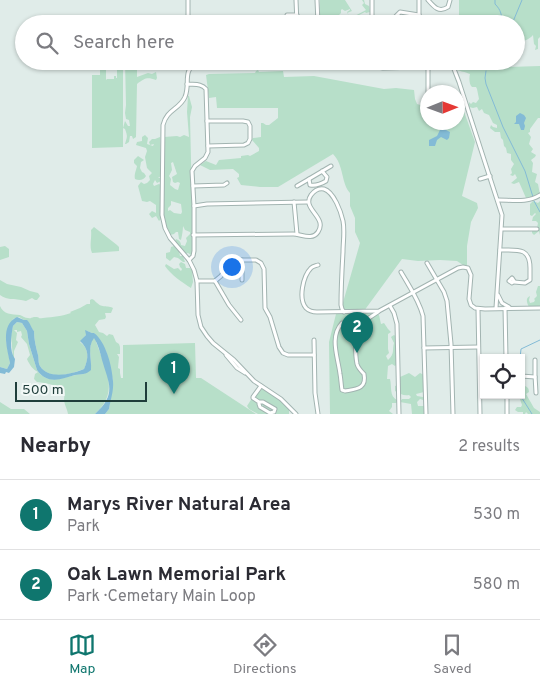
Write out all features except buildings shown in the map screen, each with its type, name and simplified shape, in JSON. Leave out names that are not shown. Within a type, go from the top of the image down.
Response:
[{"type":"street","points":[[188,0],[188,15]]},
{"type":"street","points":[[287,15],[297,14],[296,0]]},
{"type":"street","points":[[317,0],[318,15]]},
{"type":"street","points":[[372,0],[372,15]]},
{"type":"street","points":[[419,0],[419,15]]},
{"type":"street","points":[[428,0],[434,7],[440,10],[448,7],[450,0]]},
{"type":"street","points":[[397,15],[400,12],[412,15]]},
{"type":"street","points":[[190,70],[184,98],[180,104],[168,113],[163,125],[162,215],[165,228],[170,238],[189,260],[194,270],[197,282],[197,312],[207,336],[237,368],[281,400],[296,414]]},
{"type":"street","points":[[428,70],[428,85]]},
{"type":"street","points":[[454,70],[502,215],[496,308]]},
{"type":"street","points":[[187,84],[201,85],[206,89],[208,146],[205,158],[193,168],[194,253],[189,260]]},
{"type":"street","points":[[207,121],[244,121],[248,122],[250,126],[250,139],[244,145],[208,146]]},
{"type":"street","points":[[296,186],[331,166]]},
{"type":"street","points":[[193,235],[297,234],[311,237],[320,229],[319,220],[308,202],[311,194],[326,181],[327,177],[322,171]]},
{"type":"street","points":[[480,180],[490,176]]},
{"type":"street","points":[[309,179],[310,185],[325,189],[331,195],[338,206],[343,221],[341,305],[342,310],[346,312]]},
{"type":"street","points":[[193,186],[224,185],[228,183]]},
{"type":"street","points":[[498,200],[528,200],[540,195]]},
{"type":"street","points":[[294,202],[297,234]]},
{"type":"street","points":[[194,206],[206,204],[308,202]]},
{"type":"street","points":[[502,229],[537,229]]},
{"type":"street","points":[[500,250],[522,251],[529,258],[530,280],[525,283],[514,282]]},
{"type":"street","points":[[197,282],[215,280],[221,276],[234,260],[256,260],[261,263],[264,269],[264,304],[281,351],[288,355],[314,355]]},
{"type":"street","points":[[242,260],[242,280]]},
{"type":"street","points":[[427,263],[444,292],[447,301],[452,348],[453,414]]},
{"type":"street","points":[[318,266],[310,268],[303,281],[302,299],[305,307],[317,312],[379,311]]},
{"type":"street","points":[[357,326],[357,363],[360,371],[364,374],[365,381],[359,388],[345,391],[342,390],[336,350],[337,331],[342,323],[357,326],[379,311],[458,268],[469,270],[471,275],[470,302],[478,309],[540,308]]},
{"type":"street","points":[[401,272],[414,293],[423,316],[426,414]]},
{"type":"street","points":[[215,280],[229,305],[241,320]]},
{"type":"street","points":[[497,292],[502,302],[507,306],[515,308]]},
{"type":"street","points":[[390,306],[397,324],[399,414]]},
{"type":"street","points":[[505,308],[506,354]]},
{"type":"street","points":[[478,309],[480,414]]},
{"type":"street","points":[[314,340],[315,393],[318,414]]},
{"type":"street","points":[[424,348],[478,347]]},
{"type":"street","points":[[536,360],[536,393]]},
{"type":"street","points":[[525,376],[535,377]]},
{"type":"street","points":[[260,402],[260,407],[272,414],[274,412],[275,409],[254,399],[253,396],[261,386]]},
{"type":"street","points":[[507,399],[507,414]]},
{"type":"green space","points":[[320,0],[345,0],[352,11],[347,13],[350,9],[345,11],[342,9],[339,15],[320,15]]},
{"type":"green space","points":[[362,0],[369,6],[370,12],[357,15],[366,10],[362,5],[364,3]]},
{"type":"green space","points":[[459,0],[540,0],[540,37],[538,39],[538,49],[535,50],[536,46],[533,35],[525,40],[525,15],[459,15]]},
{"type":"green space","points":[[525,66],[540,66],[540,118],[538,118],[528,133],[531,137],[529,144],[533,149],[531,152],[536,155],[531,160],[533,163],[532,172],[537,174],[535,182],[538,184],[540,195],[528,199],[519,182],[511,183],[517,178],[515,174],[513,176],[510,175],[514,164],[511,160],[511,154],[507,153],[500,132],[495,132],[490,128],[491,125],[497,128],[497,125],[493,123],[489,115],[484,113],[482,109],[479,111],[477,107],[469,107],[469,102],[471,104],[473,102],[476,103],[479,99],[476,87],[472,87],[470,84],[470,74],[459,70],[525,70]]},
{"type":"green space","points":[[100,70],[106,70],[106,80],[114,79],[114,76],[117,78],[117,70],[123,70],[123,147],[92,148],[92,75],[100,75]]},
{"type":"green space","points":[[125,70],[137,70],[137,77],[156,72],[156,80],[146,79],[137,84],[136,137],[133,139],[130,136],[129,142],[126,144],[127,134],[123,128],[125,121],[130,126],[125,113]]},
{"type":"green space","points":[[256,71],[283,71],[284,77],[314,76],[384,89],[414,90],[417,104],[420,105],[420,130],[465,130],[465,114],[475,142],[462,196],[477,203],[478,208],[471,222],[467,246],[467,265],[457,261],[402,259],[364,311],[352,311],[344,308],[342,306],[360,243],[355,232],[355,218],[350,206],[350,193],[345,184],[337,158],[333,154],[278,187],[241,185],[237,178],[239,174],[233,169],[210,170],[200,165],[206,161],[216,165],[219,160],[250,156],[259,151],[259,148],[252,140],[253,138],[261,137],[261,123],[269,125],[278,118],[278,108],[217,108],[216,97],[209,98],[206,75],[255,73]]},
{"type":"green space","points":[[189,96],[192,107],[190,117],[193,246],[191,255],[185,254],[175,241],[177,239],[181,245],[185,246],[186,238],[190,232],[185,230],[183,226],[181,240],[179,239],[178,232],[170,235],[163,214],[164,137],[180,137],[184,135],[189,137],[187,112]],"holes":[[[173,162],[177,174],[172,177],[173,182],[180,183],[178,190],[170,185],[171,179],[169,176],[172,170],[171,163]],[[171,201],[181,204],[181,214],[168,211]]]},
{"type":"green space","points":[[145,135],[148,138],[147,144],[150,145],[149,142],[152,139],[160,137],[161,176],[158,178],[161,181],[157,183],[155,180],[153,184],[154,186],[161,185],[161,219],[159,221],[156,216],[152,218],[149,214],[152,211],[156,213],[156,205],[150,201],[142,201],[138,186],[141,182],[147,183],[152,173],[147,168],[146,148],[136,145],[137,142],[142,141],[142,137]]},
{"type":"green space","points":[[138,156],[144,160],[141,162],[140,168],[146,176],[140,180],[135,179],[137,166],[134,160]]},
{"type":"green space","points":[[533,201],[538,203],[540,201],[540,235],[539,231],[534,235],[532,233],[532,230],[537,228],[538,223],[532,221],[535,213],[532,216],[530,215],[530,204]]},
{"type":"green space","points":[[94,227],[117,245],[119,251],[92,253],[91,230]]},
{"type":"green space","points":[[5,246],[9,249],[9,257],[0,260],[0,247]]},
{"type":"green space","points":[[174,246],[179,251],[180,256],[183,256],[185,262],[174,257],[170,261],[166,258],[166,253],[170,252],[171,247]]},
{"type":"green space","points":[[181,262],[185,264],[186,268],[192,270],[193,282],[191,288],[173,275],[165,266],[166,264],[181,271],[182,269],[179,264]]},
{"type":"green space","points":[[0,280],[7,284],[38,293],[40,296],[37,300],[32,298],[26,301],[3,297],[0,295]]},
{"type":"green space","points":[[538,286],[540,286],[540,306],[529,307],[527,298],[530,296],[530,303],[534,302]]},
{"type":"green space","points":[[92,299],[102,306],[113,308],[111,313],[105,313],[105,319],[99,320],[95,325],[99,332],[107,336],[109,334],[113,335],[119,344],[120,354],[117,354],[121,378],[123,378],[123,345],[195,343],[196,378],[201,378],[256,414],[105,414],[109,409],[113,381],[106,351],[94,333],[87,331],[80,342],[85,347],[87,354],[84,369],[61,375],[49,374],[39,364],[34,331],[19,317],[13,319],[6,340],[10,363],[7,369],[0,367],[0,306],[8,314],[27,318],[41,318],[71,313],[90,304]]},
{"type":"green space","points":[[375,313],[379,315],[381,324],[384,323],[391,332],[388,334],[389,353],[386,356],[388,360],[393,352],[394,343],[391,337],[394,335],[397,337],[397,364],[395,366],[392,364],[388,366],[387,379],[390,379],[392,394],[398,402],[392,403],[389,411],[393,414],[330,414],[329,342],[336,314]]},
{"type":"green space","points":[[17,322],[22,323],[27,331],[37,370],[47,378],[59,379],[84,374],[91,364],[90,350],[92,338],[95,338],[106,368],[109,387],[108,396],[95,414],[68,414],[64,402],[65,394],[63,388],[37,382],[34,379],[35,374],[38,372],[27,359],[30,355],[27,344],[21,337],[21,331],[17,332],[17,330],[14,330],[17,333],[16,340],[18,342],[13,358],[11,335],[13,326]]},
{"type":"green space","points":[[409,373],[415,377],[420,373],[424,375],[424,392],[416,394],[424,399],[420,399],[417,402],[418,406],[424,406],[427,409],[424,414],[412,414],[411,404],[400,402],[402,399],[409,399],[411,397],[395,391],[395,386],[398,385],[400,377]]},
{"type":"green space","points":[[525,386],[529,391],[526,394],[540,414],[528,414],[526,412],[523,414],[523,412],[515,410],[522,405],[520,399],[525,399]]},
{"type":"green space","points":[[261,388],[283,402],[289,409],[289,414],[258,414],[249,409],[247,406]]},
{"type":"green space","points":[[0,402],[11,409],[24,409],[30,414],[0,414]]},
{"type":"water","points":[[520,113],[526,118],[524,130],[521,130],[519,124],[514,124],[516,116]]},
{"type":"water","points":[[440,130],[450,132],[447,140],[441,137],[437,140],[435,146],[429,146],[429,140],[437,136]]},
{"type":"water","points":[[17,317],[27,320],[34,331],[39,365],[49,373],[61,375],[84,369],[87,354],[85,347],[80,341],[86,335],[85,330],[94,333],[98,337],[108,355],[113,381],[109,409],[105,414],[95,414],[102,407],[109,394],[109,382],[94,338],[90,349],[91,370],[87,373],[55,380],[45,378],[37,370],[27,331],[22,323],[17,322],[13,326],[11,339],[11,348],[15,359],[14,367],[9,373],[0,373],[0,367],[7,369],[10,363],[6,337],[8,325]]},
{"type":"waterway","points":[[495,0],[495,4],[501,15]]},
{"type":"waterway","points":[[516,15],[522,0]]},
{"type":"waterway","points":[[486,71],[486,84],[503,127],[525,171],[533,197]]},
{"type":"waterway","points":[[534,201],[540,212]]},
{"type":"waterway","points":[[520,354],[521,349],[540,340]]},
{"type":"waterway","points":[[523,399],[532,414]]},
{"type":"place","name":"Oak Lawn Memorial Park","points":[[357,353]]},
{"type":"place","name":"Marys River Natural Area","points":[[174,394]]}]
